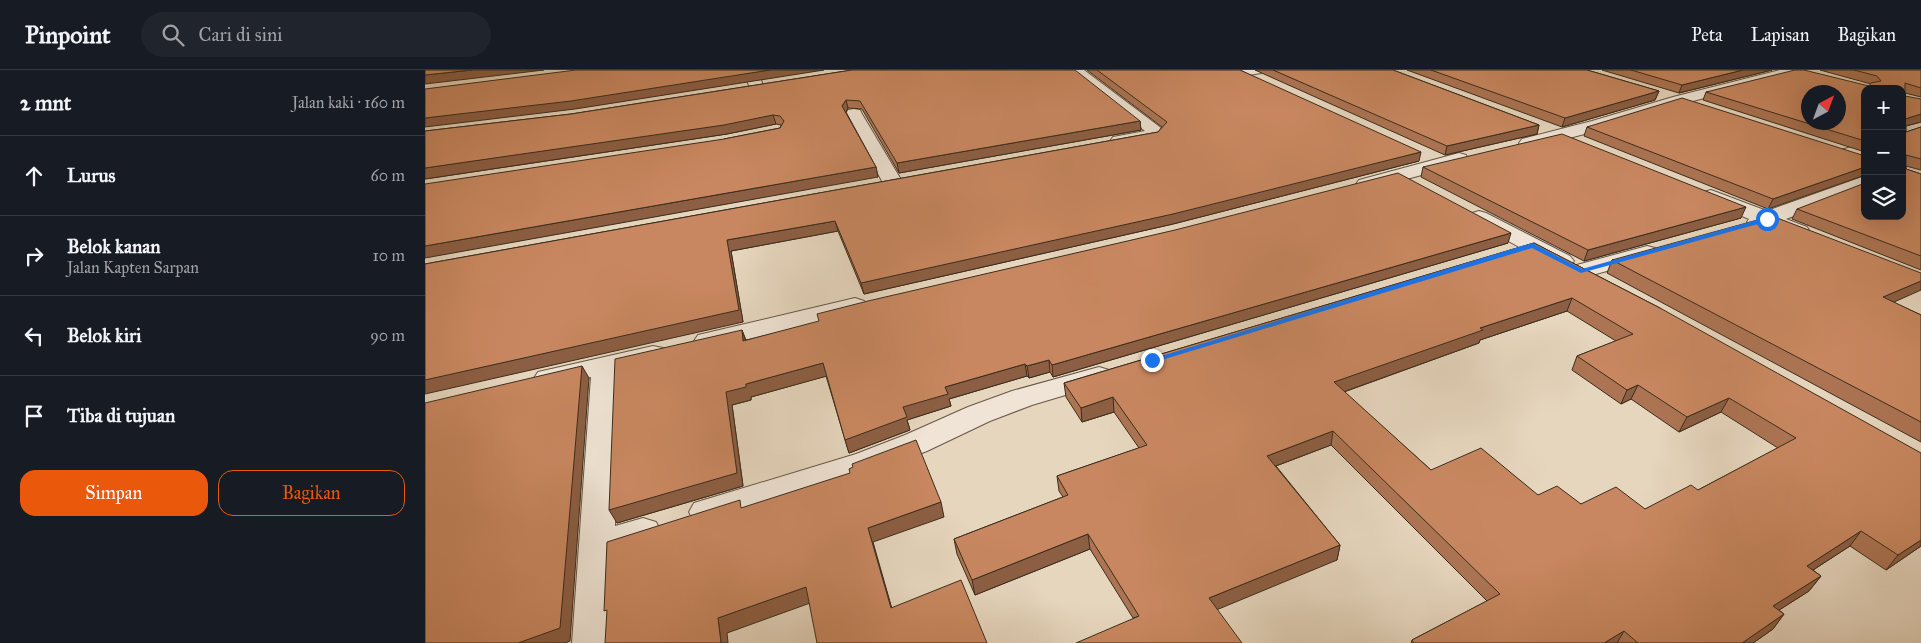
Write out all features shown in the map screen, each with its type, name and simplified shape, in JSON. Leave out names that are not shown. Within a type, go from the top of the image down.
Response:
[{"type":"street","points":[[1075,70],[1156,131],[1152,135],[1104,144]]},
{"type":"street","points":[[1507,148],[1561,135],[1679,100],[1796,70],[1814,75]]},
{"type":"street","points":[[1246,71],[1270,85]]},
{"type":"street","points":[[735,89],[753,78],[773,83]]},
{"type":"street","points":[[1651,92],[1707,109]]},
{"type":"street","points":[[854,114],[893,183]]},
{"type":"street","points":[[1534,124],[1588,146]]},
{"type":"street","points":[[1828,148],[1861,159]]},
{"type":"street","points":[[1847,154],[1861,149]]},
{"type":"street","points":[[1344,189],[1400,175],[1434,158],[1479,154]]},
{"type":"street","points":[[1400,175],[1427,189]]},
{"type":"street","points":[[1739,227],[1767,219],[1861,184]]},
{"type":"street","points":[[1695,190],[1821,241]]},
{"type":"street","points":[[1462,208],[1614,289]]},
{"type":"street","points":[[1494,257],[1532,245]]},
{"type":"street","points":[[1581,271],[1665,248]]},
{"type":"street","points":[[530,382],[874,302]]},
{"type":"street","points":[[592,643],[606,365]]},
{"type":"street","points":[[597,546],[867,462],[996,408],[1124,368]]},
{"type":"building","points":[[425,70],[472,70],[425,75]]},
{"type":"building","points":[[576,70],[770,70],[571,101],[425,118],[425,89]]},
{"type":"building","points":[[852,70],[1075,70],[1140,121],[897,163],[860,101],[846,100],[842,106],[876,167],[425,246],[425,184],[724,139],[780,128],[784,121],[780,116],[773,115],[724,125],[425,168],[425,131],[571,114]]},
{"type":"building","points":[[1097,70],[1240,70],[1421,152],[1173,214],[861,283],[835,221],[727,240],[739,310],[425,380],[425,264],[1158,132],[1167,122]]},
{"type":"building","points":[[1273,70],[1393,70],[1539,125],[1447,146]]},
{"type":"building","points":[[1431,70],[1587,70],[1659,91],[1565,118]]},
{"type":"building","points":[[1631,70],[1743,70],[1682,85]]},
{"type":"building","points":[[1795,70],[1804,70],[1865,85],[1861,85],[1861,140],[1829,130],[1846,130],[1846,85],[1801,85],[1801,121],[1706,92]]},
{"type":"building","points":[[1854,70],[1921,70],[1921,88],[1905,83],[1905,85],[1870,85],[1881,81],[1877,76]]},
{"type":"building","points":[[1906,96],[1921,99],[1921,114],[1906,119]]},
{"type":"building","points":[[1682,98],[1861,155],[1861,168],[1773,199],[1587,127]]},
{"type":"building","points":[[1921,127],[1921,159],[1906,155],[1906,132]]},
{"type":"building","points":[[1562,134],[1746,207],[1588,250],[1423,167]]},
{"type":"building","points":[[1906,169],[1921,174],[1921,256],[1797,209],[1861,185],[1861,220],[1906,220]]},
{"type":"building","points":[[1398,173],[1511,233],[1052,365],[1049,360],[1027,366],[1025,364],[945,387],[948,394],[903,407],[907,417],[845,440],[823,363],[746,384],[746,387],[726,392],[737,473],[609,510],[615,359],[742,330],[743,341],[819,321],[817,314],[1175,230]]},
{"type":"building","points":[[1772,216],[1921,273],[1921,281],[1883,297],[1921,315],[1921,422],[1612,260]]},
{"type":"building","points":[[1534,243],[1660,308],[1921,453],[1921,540],[1898,555],[1861,531],[1807,566],[1821,576],[1773,606],[1784,614],[1742,643],[1638,643],[1624,631],[1604,643],[1414,643],[1412,640],[1500,594],[1333,431],[1267,456],[1340,545],[1209,598],[1242,643],[1076,643],[1139,616],[1088,534],[972,580],[954,539],[1068,495],[1057,476],[1147,445],[1113,397],[1081,408],[1064,383]],"holes":[[[1572,298],[1633,334],[1577,356],[1627,390],[1638,385],[1687,417],[1729,398],[1796,438],[1698,490],[1691,485],[1645,509],[1616,487],[1581,504],[1557,486],[1538,495],[1481,448],[1431,470],[1334,382],[1483,330],[1480,328]]]},
{"type":"building","points":[[582,366],[560,628],[518,643],[425,643],[425,403]]},
{"type":"building","points":[[916,440],[941,502],[868,528],[891,608],[961,580],[987,643],[817,643],[806,587],[718,618],[721,643],[605,643],[607,610],[604,611],[607,542],[740,500],[741,508],[850,473],[849,469],[853,467],[852,464]]},
{"type":"route","points":[[1152,360],[1532,245],[1581,271],[1767,219]]}]
